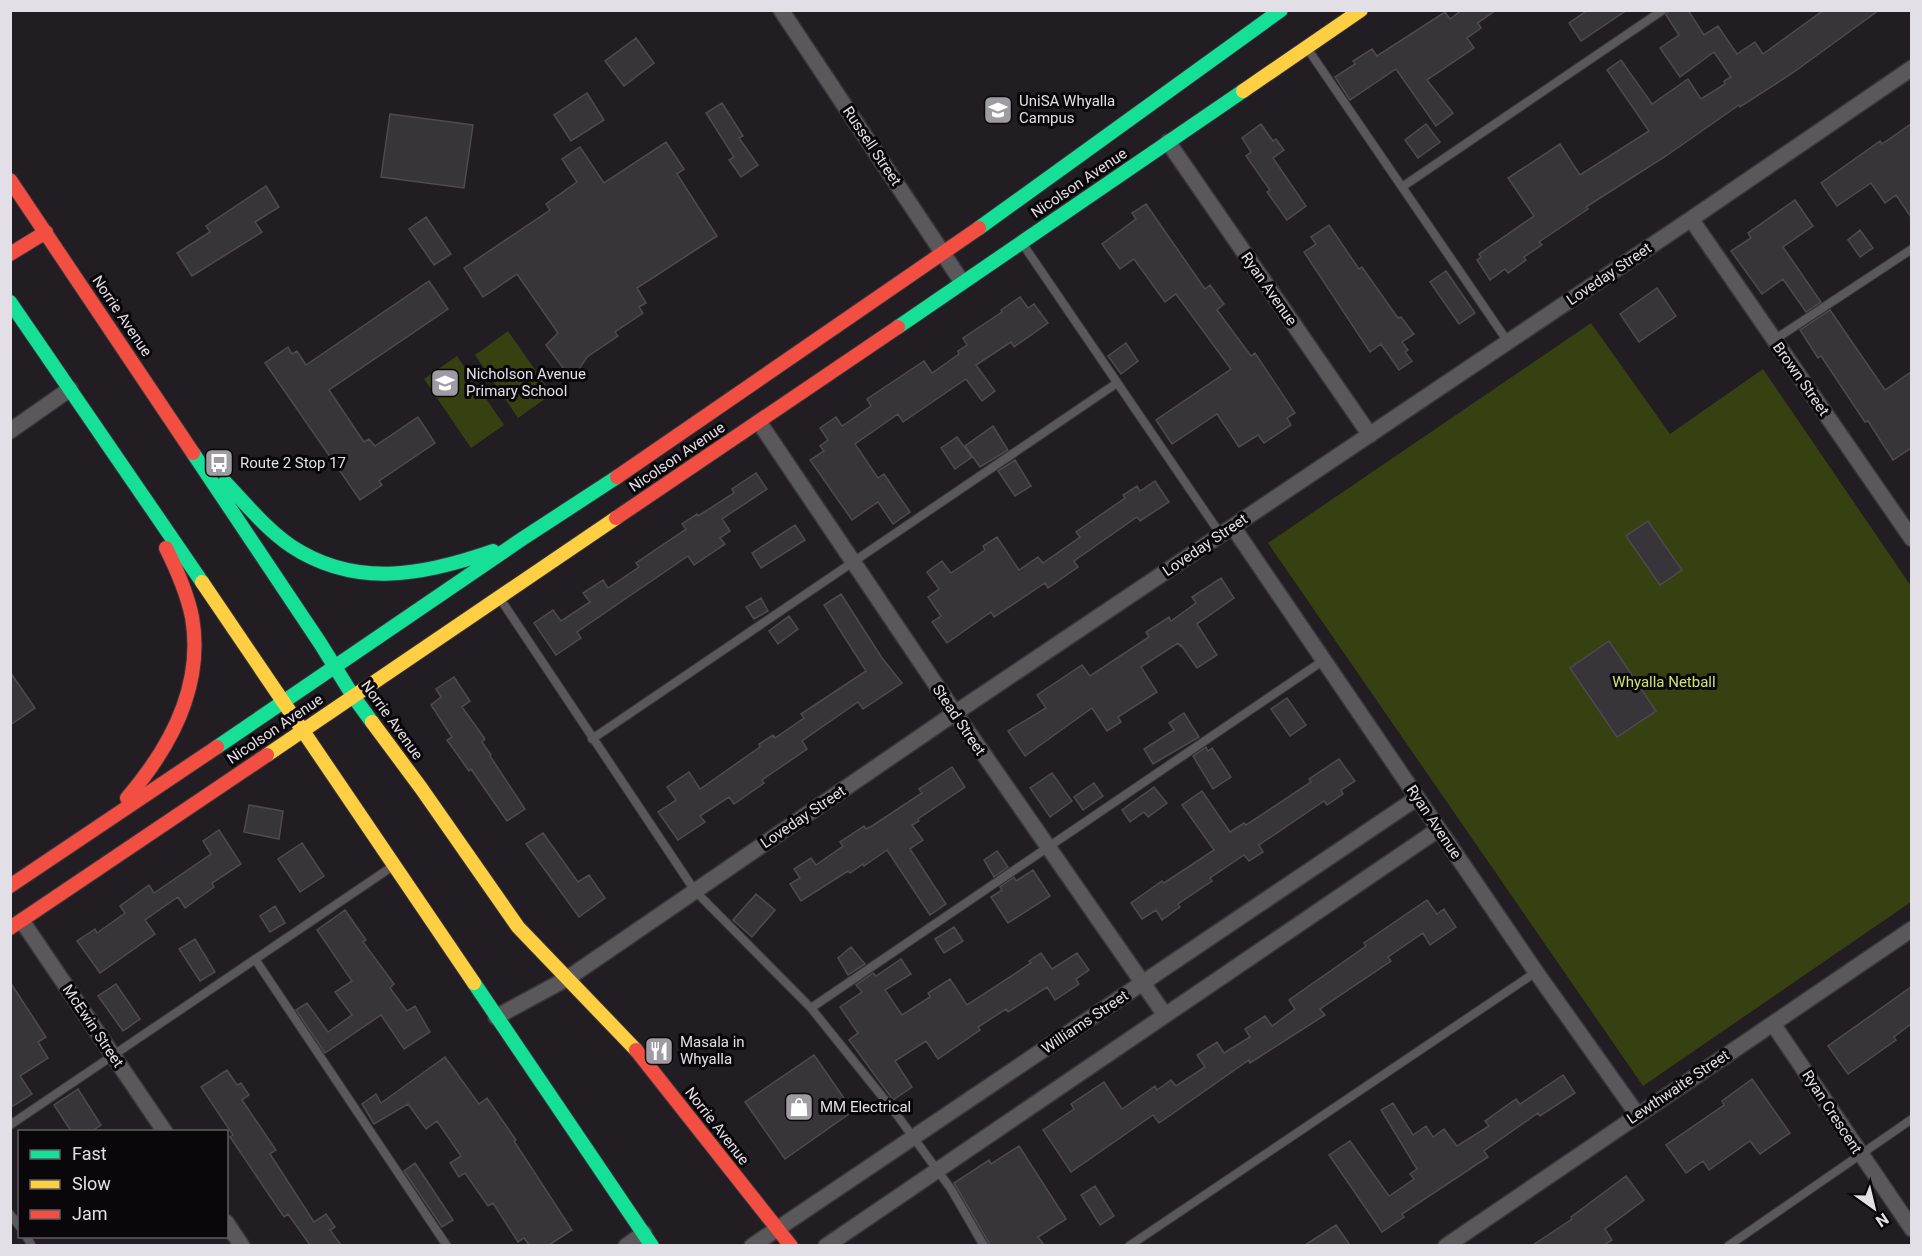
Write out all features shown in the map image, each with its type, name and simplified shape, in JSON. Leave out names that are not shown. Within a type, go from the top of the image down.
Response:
[{"type":"main road","name":"Nicolson Avenue","points":[[10,886],[522,539],[656,452],[1046,181],[1281,10]]},
{"type":"main road","name":"Nicolson Avenue","points":[[16,924],[759,422],[1361,10]]},
{"type":"main road","name":"Norrie Avenue","points":[[10,180],[336,667],[353,696],[421,788],[518,927],[633,1046],[791,1245]]},
{"type":"main road","points":[[10,254],[46,232]]},
{"type":"main road","points":[[10,302],[648,1239]]},
{"type":"main road","points":[[189,446],[290,545],[338,569],[370,575],[395,576],[474,558],[522,539]]},
{"type":"main road","points":[[101,825],[145,778],[180,718],[190,691],[194,645],[193,624],[173,562],[139,491]]},
{"type":"street","name":"Russell Street","points":[[781,10],[962,282]]},
{"type":"street","name":"Loveday Street","points":[[496,1017],[568,978],[955,713],[1691,219],[1911,68]]},
{"type":"street","name":"Ryan Avenue","points":[[1168,142],[1370,435]]},
{"type":"street","name":"Brown Street","points":[[1691,219],[1911,539]]},
{"type":"street","points":[[10,431],[70,389]]},
{"type":"street","name":"Stead Street","points":[[759,422],[955,713],[1164,1015]]},
{"type":"street","name":"Ryan Avenue","points":[[1227,531],[1324,660],[1536,972],[1637,1114]]},
{"type":"street","name":"Williams Street","points":[[752,1245],[1418,798]]},
{"type":"street","points":[[826,1245],[1439,829]]},
{"type":"street","name":"McEwin Street","points":[[16,924],[113,1055],[164,1130]]},
{"type":"street","name":"Lewthwaite Street","points":[[1446,1245],[1911,929]]},
{"type":"street","name":"Ryan Crescent","points":[[1773,1024],[1911,1229]]},
{"type":"street","points":[[228,1225],[242,1245]]},
{"type":"street","points":[[626,1245],[648,1239]]},
{"type":"lane","points":[[1402,187],[1663,10]]},
{"type":"lane","points":[[1307,48],[1508,342]]},
{"type":"lane","points":[[1022,242],[1118,383],[1227,531]]},
{"type":"lane","points":[[1774,340],[1911,250]]},
{"type":"lane","points":[[592,739],[1118,383]]},
{"type":"lane","points":[[499,596],[695,891],[812,1008],[951,1189],[984,1245]]},
{"type":"lane","points":[[812,1008],[1324,660]]},
{"type":"lane","points":[[10,1125],[394,865]]},
{"type":"lane","points":[[255,959],[447,1245]]},
{"type":"lane","points":[[1129,1245],[1536,972]]},
{"type":"lane","points":[[1728,1245],[1911,1119]]},
{"type":"green space","name":"Whyalla Netball","points":[[1591,323],[1670,434],[1763,369],[1911,586],[1911,902],[1643,1086],[1268,543]]},
{"type":"green space","points":[[508,331],[552,394],[518,418],[475,355]]},
{"type":"green space","points":[[457,356],[504,425],[471,448],[424,379]]},
{"type":"building","points":[[1462,10],[1496,10],[1478,23],[1481,28],[1467,38],[1474,48],[1427,80],[1453,113],[1436,126],[1396,69],[1350,100],[1335,77],[1355,64],[1353,61],[1372,49],[1377,56],[1445,12],[1450,19]]},
{"type":"building","points":[[1588,10],[1627,10],[1581,41],[1569,23]]},
{"type":"building","points":[[1669,10],[1688,10],[1704,35],[1718,26],[1737,54],[1755,42],[1763,54],[1824,10],[1879,10],[1794,72],[1740,107],[1739,105],[1666,156],[1586,207],[1588,209],[1539,242],[1542,245],[1524,257],[1526,260],[1508,273],[1505,269],[1490,280],[1477,260],[1481,257],[1479,254],[1534,216],[1508,178],[1560,144],[1580,175],[1649,131],[1607,70],[1621,60],[1652,104],[1688,79],[1701,99],[1725,84],[1724,81],[1731,77],[1714,52],[1680,77],[1660,48],[1679,35],[1666,15]]},
{"type":"building","points":[[636,38],[654,63],[624,86],[605,61]]},
{"type":"building","points":[[587,93],[604,120],[571,141],[554,115]]},
{"type":"building","points":[[722,103],[743,136],[739,138],[758,165],[741,177],[729,160],[734,157],[706,113]]},
{"type":"building","points":[[390,114],[473,125],[464,188],[381,177]]},
{"type":"building","points":[[1261,124],[1273,141],[1276,139],[1284,150],[1273,158],[1306,206],[1287,220],[1267,192],[1270,190],[1246,156],[1251,152],[1242,138]]},
{"type":"building","points":[[1426,124],[1440,142],[1418,158],[1405,140]]},
{"type":"building","points":[[1911,124],[1911,217],[1896,195],[1885,203],[1871,183],[1837,206],[1821,183],[1880,141],[1882,144]]},
{"type":"building","points":[[666,142],[684,169],[677,174],[717,236],[637,288],[646,303],[639,307],[643,313],[615,332],[618,336],[587,357],[572,380],[546,345],[558,333],[517,274],[483,297],[464,268],[550,210],[546,204],[577,182],[562,159],[580,147],[604,183]]},
{"type":"building","points":[[266,186],[279,207],[255,222],[262,232],[192,276],[177,253],[210,232],[206,226]]},
{"type":"building","points":[[1795,200],[1813,226],[1783,247],[1821,302],[1806,312],[1783,279],[1762,294],[1731,251],[1751,238],[1748,233]]},
{"type":"building","points":[[1146,204],[1205,289],[1210,285],[1224,304],[1217,310],[1251,356],[1255,353],[1295,413],[1287,418],[1291,425],[1264,443],[1258,435],[1239,447],[1217,414],[1172,444],[1156,420],[1231,369],[1176,294],[1165,302],[1134,259],[1120,269],[1102,244],[1136,219],[1132,213]]},
{"type":"building","points":[[426,217],[451,254],[434,265],[409,229]]},
{"type":"building","points":[[1329,225],[1359,269],[1362,267],[1398,318],[1401,317],[1414,334],[1402,342],[1408,350],[1405,352],[1412,361],[1399,370],[1381,344],[1370,352],[1304,252],[1316,244],[1311,237]]},
{"type":"building","points":[[1860,230],[1873,248],[1860,257],[1848,240]]},
{"type":"building","points":[[1446,271],[1475,313],[1459,324],[1430,282]]},
{"type":"building","points":[[429,281],[448,309],[329,390],[364,442],[369,439],[375,446],[418,417],[435,443],[379,481],[382,485],[360,500],[265,363],[288,347],[292,354],[297,351],[306,365]]},
{"type":"building","points":[[1657,288],[1676,316],[1639,342],[1620,314]]},
{"type":"building","points":[[1020,297],[1028,308],[1034,304],[1048,323],[1014,347],[1011,342],[976,365],[995,391],[982,401],[966,379],[903,422],[898,414],[855,444],[878,478],[884,474],[910,512],[893,524],[878,502],[852,520],[810,460],[824,451],[820,446],[828,440],[820,428],[836,417],[842,426],[871,406],[867,399],[924,361],[932,373],[959,354],[958,351],[967,345],[963,338]]},
{"type":"building","points":[[1830,310],[1885,390],[1911,372],[1911,448],[1893,460],[1868,421],[1865,422],[1821,356],[1818,358],[1800,330]]},
{"type":"building","points":[[1126,343],[1138,361],[1121,374],[1108,356]]},
{"type":"building","points":[[993,426],[1008,450],[980,467],[965,446]]},
{"type":"building","points":[[957,437],[972,457],[955,469],[941,448]]},
{"type":"building","points":[[1015,460],[1031,486],[1015,496],[998,471]]},
{"type":"building","points":[[756,473],[767,489],[722,519],[730,531],[720,538],[725,544],[694,565],[688,556],[577,632],[581,638],[556,655],[534,623],[553,610],[561,621],[590,602],[583,593],[603,580],[608,588],[639,567],[636,563],[686,529],[682,524],[734,493],[732,489]]},
{"type":"building","points":[[1155,481],[1169,502],[1140,521],[1137,517],[1074,561],[1078,567],[1048,588],[1045,583],[994,617],[991,612],[947,643],[932,622],[941,616],[928,597],[939,589],[927,572],[942,561],[951,573],[985,550],[983,546],[997,537],[1019,570],[1038,557],[1043,563],[1080,537],[1076,532],[1125,498],[1123,495],[1137,486],[1140,491]]},
{"type":"building","points":[[1648,521],[1682,570],[1660,585],[1626,536]]},
{"type":"building","points":[[795,525],[805,540],[761,568],[752,553]]},
{"type":"building","points":[[1221,578],[1234,598],[1197,624],[1217,655],[1197,668],[1178,643],[1141,667],[1157,692],[1118,717],[1121,722],[1107,731],[1092,708],[1025,756],[1008,731],[1046,708],[1037,695],[1082,665],[1090,676],[1149,637],[1146,632],[1169,617],[1171,621],[1196,603],[1192,597]]},
{"type":"building","points":[[841,594],[882,658],[902,683],[863,709],[858,702],[802,741],[807,749],[762,780],[764,783],[734,804],[729,797],[700,816],[705,822],[678,840],[658,812],[676,800],[667,787],[689,772],[700,789],[760,747],[759,744],[773,735],[775,738],[804,718],[801,714],[866,671],[824,605]]},
{"type":"building","points":[[761,598],[768,611],[754,619],[746,607]]},
{"type":"building","points":[[789,616],[798,629],[778,644],[769,631]]},
{"type":"building","points":[[1609,641],[1656,711],[1617,737],[1570,668]]},
{"type":"building","points":[[10,672],[35,708],[10,725]]},
{"type":"building","points":[[454,677],[470,701],[462,707],[485,739],[482,742],[490,756],[525,809],[507,821],[471,769],[469,771],[447,740],[452,737],[431,705],[441,697],[436,689]]},
{"type":"building","points":[[1287,698],[1306,725],[1290,736],[1271,709]]},
{"type":"building","points":[[1184,713],[1199,737],[1153,764],[1144,749],[1174,730],[1169,723]]},
{"type":"building","points":[[1206,747],[1208,751],[1212,748],[1231,777],[1213,789],[1193,756]]},
{"type":"building","points":[[1339,759],[1355,781],[1341,790],[1343,794],[1327,805],[1324,801],[1259,845],[1263,852],[1249,861],[1244,855],[1210,878],[1212,881],[1178,904],[1180,907],[1162,920],[1156,910],[1142,919],[1131,903],[1162,881],[1164,883],[1214,850],[1182,805],[1202,791],[1230,832],[1244,823],[1246,825],[1311,782],[1309,779]]},
{"type":"building","points":[[952,767],[965,787],[912,825],[923,840],[910,849],[946,904],[930,915],[887,850],[864,866],[863,864],[850,873],[848,871],[801,901],[790,884],[800,878],[794,869],[811,858],[816,865],[843,846],[840,842],[864,826],[866,829],[872,826],[922,793],[919,789]]},
{"type":"building","points":[[1052,773],[1072,801],[1050,817],[1030,788]]},
{"type":"building","points":[[1094,783],[1103,796],[1083,810],[1074,797]]},
{"type":"building","points":[[1154,787],[1167,803],[1148,817],[1144,812],[1130,822],[1122,810]]},
{"type":"building","points":[[249,805],[283,811],[279,839],[244,832]]},
{"type":"building","points":[[219,830],[241,864],[212,883],[214,887],[185,908],[178,897],[145,920],[155,934],[100,973],[77,941],[95,929],[97,933],[125,913],[120,906],[149,885],[154,893],[211,854],[203,841]]},
{"type":"building","points":[[543,833],[578,882],[589,875],[605,898],[579,917],[526,844]]},
{"type":"building","points":[[302,843],[324,876],[300,892],[278,859]]},
{"type":"building","points":[[997,851],[1008,867],[994,877],[984,860]]},
{"type":"building","points":[[1033,870],[1050,896],[1008,923],[991,897],[1002,890],[1000,887],[1014,877],[1016,881]]},
{"type":"building","points":[[756,894],[775,910],[752,937],[733,920]]},
{"type":"building","points":[[1427,900],[1437,914],[1444,909],[1456,927],[1430,945],[1423,933],[1388,957],[1391,961],[1320,1009],[1325,1015],[1250,1063],[1249,1060],[1159,1123],[1153,1115],[1071,1172],[1043,1130],[1074,1109],[1071,1104],[1104,1082],[1122,1109],[1155,1086],[1157,1090],[1171,1080],[1176,1086],[1205,1067],[1197,1055],[1217,1042],[1224,1053],[1250,1037],[1245,1029],[1265,1016],[1272,1026],[1295,1009],[1289,1000],[1366,946],[1364,943]]},
{"type":"building","points":[[275,906],[285,923],[270,932],[260,916]]},
{"type":"building","points":[[345,910],[366,940],[363,942],[394,984],[390,988],[407,1011],[415,1006],[430,1032],[404,1049],[381,1015],[325,1053],[296,1010],[307,1003],[328,1032],[352,1015],[335,992],[352,981],[317,930]]},
{"type":"building","points":[[954,927],[963,941],[944,953],[935,939]]},
{"type":"building","points":[[195,939],[215,972],[200,981],[179,949]]},
{"type":"building","points":[[851,947],[865,964],[848,975],[838,958]]},
{"type":"building","points":[[1041,953],[1052,969],[1077,953],[1089,970],[1076,979],[1079,984],[1055,1000],[1047,987],[1008,1012],[1006,1009],[978,1027],[980,1030],[938,1059],[926,1041],[895,1061],[912,1087],[893,1100],[849,1040],[858,1033],[840,1007],[862,992],[856,985],[873,973],[876,976],[901,959],[911,974],[885,990],[902,1015],[930,997],[928,993],[950,979],[967,1005],[1031,963],[1029,961]]},
{"type":"building","points":[[10,982],[46,1037],[38,1042],[48,1058],[20,1076],[32,1094],[10,1108]]},
{"type":"building","points":[[116,984],[140,1019],[123,1031],[98,996]]},
{"type":"building","points":[[1911,987],[1911,1024],[1894,1037],[1896,1040],[1848,1074],[1828,1046]]},
{"type":"building","name":"MM Electrical","points":[[814,1055],[853,1111],[785,1159],[745,1102]]},
{"type":"building","points":[[445,1057],[479,1104],[487,1098],[572,1230],[549,1245],[529,1245],[524,1238],[518,1242],[493,1203],[488,1206],[465,1173],[459,1177],[450,1163],[461,1156],[437,1121],[426,1129],[408,1104],[374,1124],[362,1104],[376,1094],[381,1103]]},
{"type":"building","points":[[227,1070],[237,1085],[241,1083],[249,1095],[242,1100],[276,1150],[270,1154],[314,1222],[326,1214],[335,1227],[330,1230],[341,1245],[310,1245],[288,1214],[284,1217],[230,1137],[233,1135],[201,1087]]},
{"type":"building","points":[[1563,1075],[1575,1093],[1540,1116],[1538,1113],[1484,1151],[1488,1157],[1402,1214],[1404,1217],[1382,1232],[1329,1155],[1350,1141],[1389,1196],[1414,1179],[1410,1174],[1417,1169],[1381,1110],[1393,1103],[1413,1135],[1426,1126],[1433,1137],[1444,1129],[1457,1146],[1489,1126],[1485,1121],[1516,1099],[1520,1104]]},
{"type":"building","points":[[1752,1079],[1790,1133],[1760,1154],[1750,1141],[1709,1170],[1703,1161],[1686,1173],[1666,1145],[1724,1105],[1722,1101]]},
{"type":"building","points":[[78,1089],[101,1125],[94,1130],[70,1130],[54,1105]]},
{"type":"building","points":[[1019,1146],[1066,1219],[1038,1237],[1044,1245],[990,1245],[954,1183],[989,1160],[991,1164]]},
{"type":"building","points":[[415,1163],[453,1220],[442,1227],[404,1171]]},
{"type":"building","points":[[1626,1176],[1644,1200],[1605,1229],[1612,1240],[1604,1245],[1533,1245],[1572,1219],[1571,1217]]},
{"type":"building","points":[[1095,1186],[1114,1216],[1100,1225],[1081,1195]]},
{"type":"building","points":[[1336,1225],[1350,1245],[1305,1245]]},
{"type":"traffic: fast","points":[[979,228],[1281,10]]},
{"type":"traffic: fast","points":[[898,327],[1243,91]]},
{"type":"traffic: fast","points":[[10,302],[202,582]]},
{"type":"traffic: fast","points":[[193,453],[372,722]]},
{"type":"traffic: fast","points":[[217,747],[617,477]]},
{"type":"traffic: fast","points":[[225,482],[256,516],[291,546],[316,560],[340,568],[365,573],[390,574],[441,566],[493,551]]},
{"type":"traffic: fast","points":[[474,983],[652,1246]]},
{"type":"traffic: slow","points":[[1243,91],[1361,10]]},
{"type":"traffic: slow","points":[[267,755],[616,518]]},
{"type":"traffic: slow","points":[[202,582],[474,983]]},
{"type":"traffic: slow","points":[[372,722],[518,927],[636,1050]]},
{"type":"traffic: jam","points":[[10,180],[193,453]]},
{"type":"traffic: jam","points":[[617,477],[979,228]]},
{"type":"traffic: jam","points":[[10,254],[46,232]]},
{"type":"traffic: jam","points":[[616,518],[898,327]]},
{"type":"traffic: jam","points":[[127,798],[143,779],[170,737],[188,691],[193,667],[192,617],[181,582],[166,548]]},
{"type":"traffic: jam","points":[[10,886],[217,747]]},
{"type":"traffic: jam","points":[[10,928],[267,755]]},
{"type":"traffic: jam","points":[[636,1050],[791,1246]]},
{"type":"place","name":"UniSA Whyalla Campus","points":[[998,110]]},
{"type":"place","name":"Nicholson Avenue Primary School","points":[[445,383]]},
{"type":"place","name":"Route 2 Stop 17","points":[[219,463]]},
{"type":"place","name":"Masala in Whyalla","points":[[659,1051]]},
{"type":"place","name":"MM Electrical","points":[[799,1107]]}]
